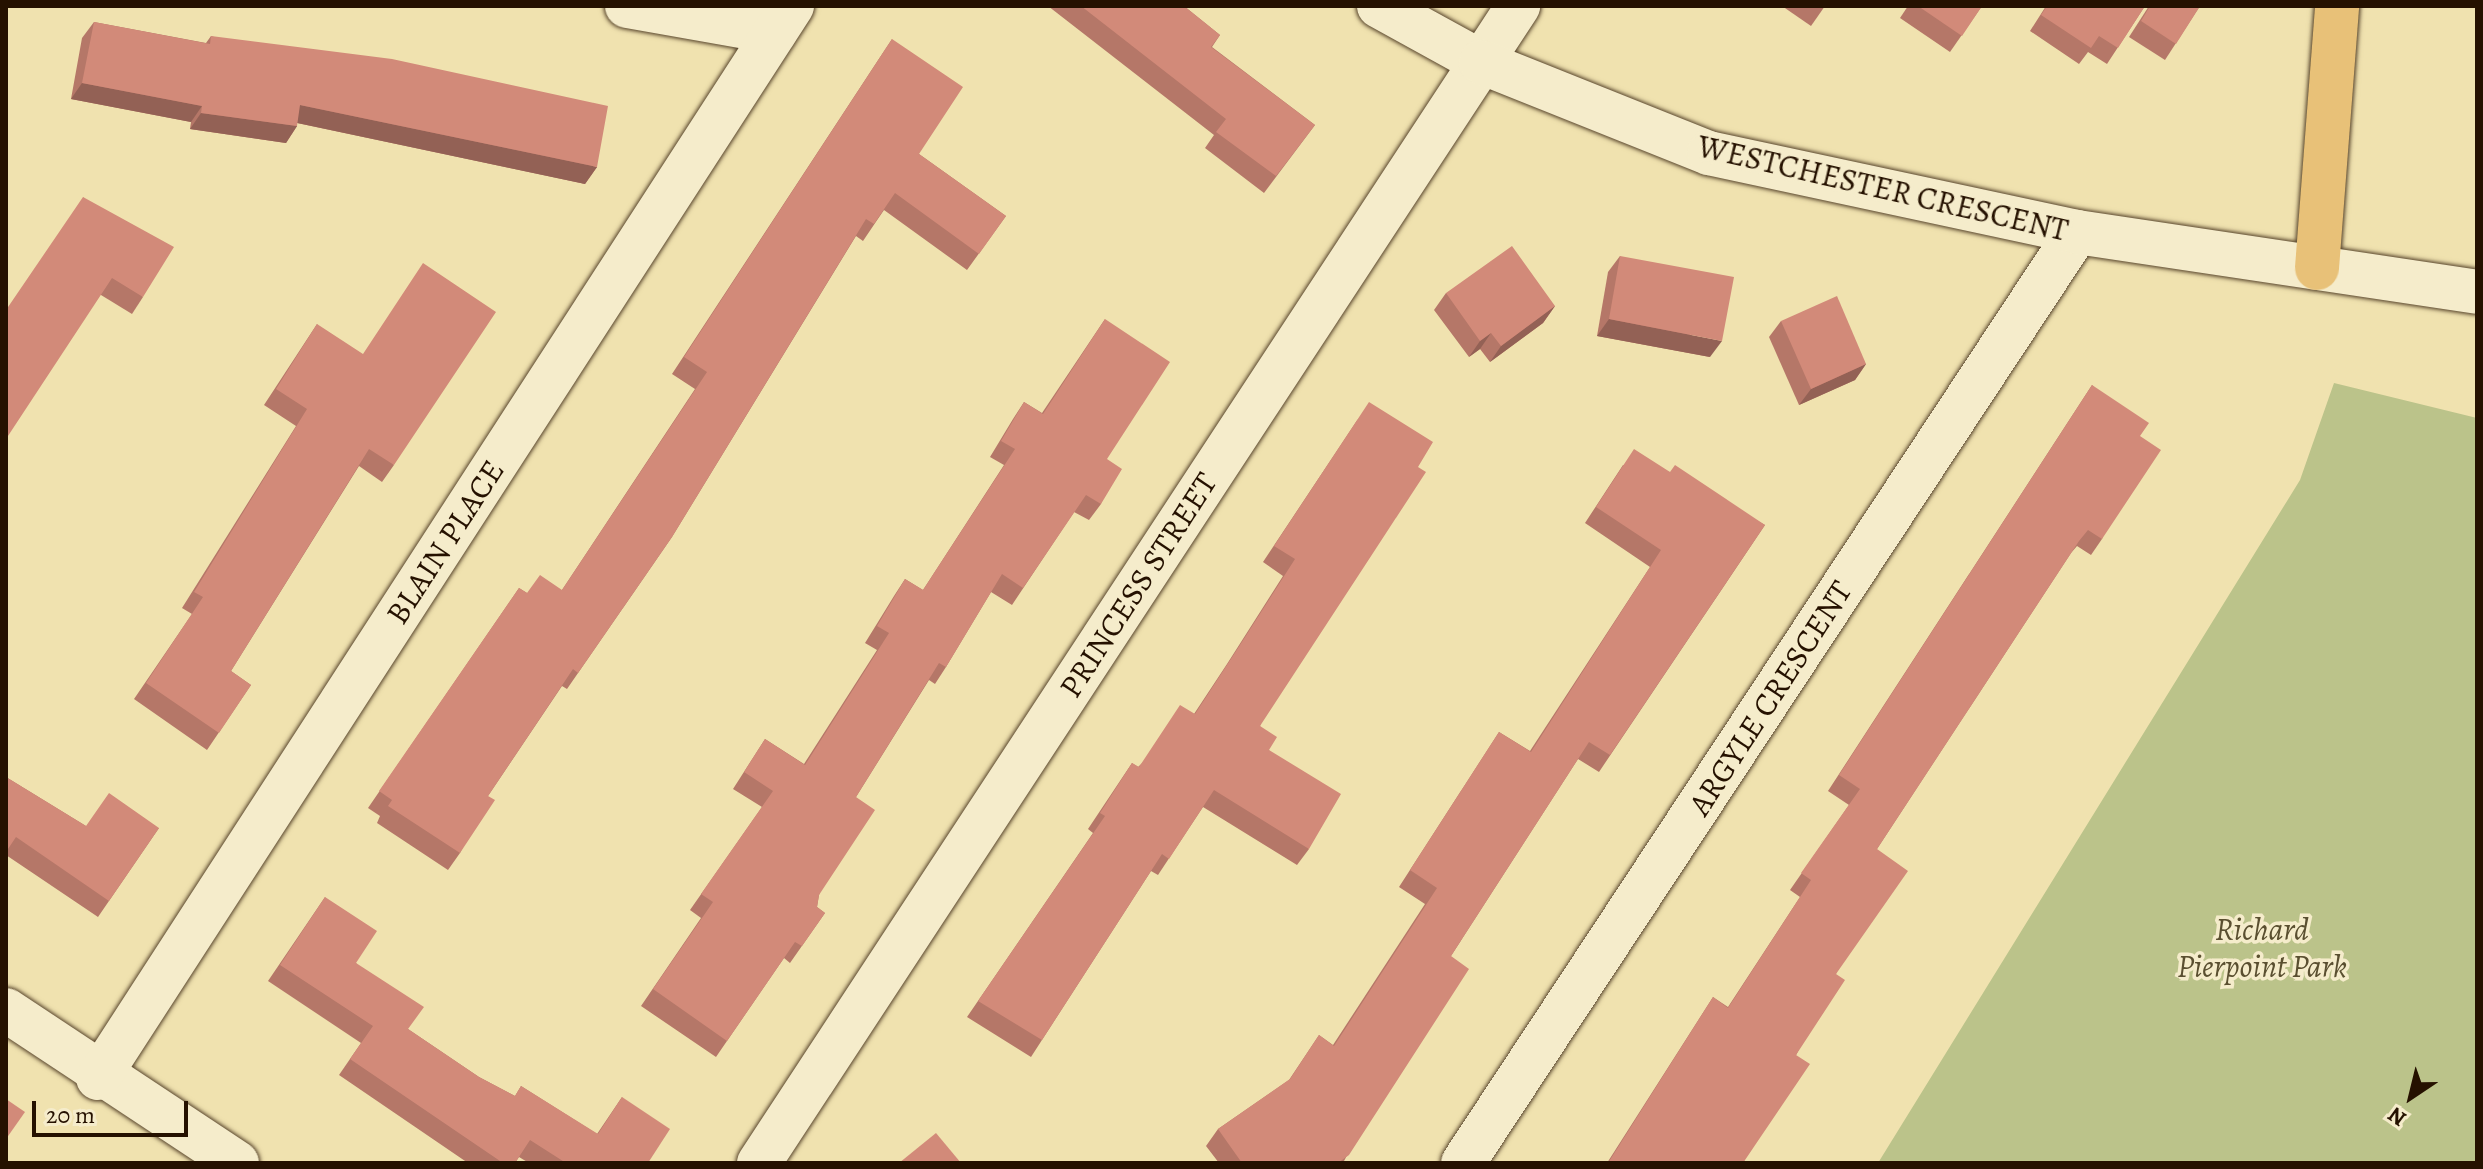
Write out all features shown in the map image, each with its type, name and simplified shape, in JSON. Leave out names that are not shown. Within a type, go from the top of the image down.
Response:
[{"type":"highway","points":[[2317,268],[2337,6]]},
{"type":"street","points":[[627,6],[784,19]]},
{"type":"street","name":"WESTCHESTER CRESCENT","points":[[1379,6],[1481,62],[1709,153],[2077,232],[2477,292]]},
{"type":"street","name":"PRINCESS STREET","points":[[759,1163],[1518,6]]},
{"type":"street","name":"BLAIN PLACE","points":[[98,1078],[784,19]]},
{"type":"street","name":"ARGYLE CRESCENT","points":[[1463,1163],[2077,232]]},
{"type":"street","points":[[6,1010],[98,1078],[237,1163]]},
{"type":"green space","name":"Richard Pierpoint Park","points":[[2334,383],[2477,418],[2477,1163],[1878,1163],[2300,480]]},
{"type":"building","points":[[1081,6],[1184,6],[1220,35],[1211,47],[1315,125],[1276,176],[1216,132],[1226,119]]},
{"type":"building","points":[[1918,6],[1982,6],[1962,36]]},
{"type":"building","points":[[2047,6],[2145,6],[2118,48],[2099,36],[2091,48],[2041,15]]},
{"type":"building","points":[[2150,6],[2200,6],[2176,44],[2141,21]]},
{"type":"building","points":[[94,22],[210,44],[211,36],[392,59],[608,106],[597,167],[300,105],[297,126],[201,113],[202,106],[82,83]]},
{"type":"building","points":[[892,39],[963,87],[919,154],[1006,216],[979,254],[895,193],[874,224],[866,219],[672,537],[578,673],[573,669],[488,796],[495,800],[460,853],[388,806],[392,800],[379,791],[519,588],[527,593],[540,575],[562,590],[707,372],[684,357]]},
{"type":"building","points":[[83,197],[174,247],[143,297],[112,278],[6,439],[6,310]]},
{"type":"building","points":[[1512,246],[1555,306],[1501,346],[1491,333],[1480,341],[1446,293]]},
{"type":"building","points":[[1620,256],[1734,277],[1722,341],[1609,319]]},
{"type":"building","points":[[423,263],[496,312],[394,465],[369,449],[231,671],[251,685],[219,733],[146,683],[203,597],[194,592],[307,409],[276,389],[317,324],[363,354]]},
{"type":"building","points":[[1837,296],[1866,364],[1811,389],[1781,321]]},
{"type":"building","points":[[1105,319],[1170,362],[1107,459],[1122,469],[1101,504],[1086,495],[1023,588],[1002,574],[946,667],[939,663],[856,797],[875,810],[819,895],[817,907],[825,913],[802,946],[795,942],[727,1041],[653,989],[713,902],[701,894],[773,791],[744,772],[765,739],[805,765],[889,633],[877,626],[905,579],[923,590],[1015,449],[1001,441],[1024,402],[1043,414]]},
{"type":"building","points":[[2092,385],[2149,423],[2140,436],[2161,450],[2102,539],[2088,530],[2079,541],[1877,849],[1908,871],[1836,974],[1845,980],[1796,1055],[1810,1064],[1743,1163],[1608,1163],[1713,997],[1728,1008],[1811,880],[1801,873],[1860,789],[1839,775]]},
{"type":"building","points":[[1369,402],[1433,442],[1418,467],[1426,472],[1260,726],[1277,737],[1269,750],[1341,794],[1309,849],[1214,790],[1169,859],[1162,854],[1042,1040],[978,1001],[1105,816],[1100,813],[1132,763],[1139,767],[1180,705],[1195,714],[1295,559],[1274,546]]},
{"type":"building","points":[[1634,449],[1670,472],[1675,465],[1765,525],[1610,755],[1589,742],[1451,956],[1469,969],[1349,1155],[1338,1163],[1242,1163],[1218,1129],[1290,1079],[1319,1035],[1334,1046],[1437,888],[1410,870],[1499,732],[1531,752],[1661,550],[1596,507]]},
{"type":"building","points":[[6,777],[86,826],[109,793],[159,828],[109,901],[16,837],[6,852]]},
{"type":"building","points":[[325,897],[377,931],[356,963],[424,1007],[408,1029],[479,1077],[515,1096],[521,1086],[598,1134],[622,1097],[670,1129],[648,1163],[566,1163],[530,1140],[515,1163],[503,1163],[350,1059],[373,1026],[280,965]]},
{"type":"building","points":[[6,1099],[25,1112],[6,1139]]},
{"type":"building","points":[[936,1133],[961,1163],[899,1163]]}]
